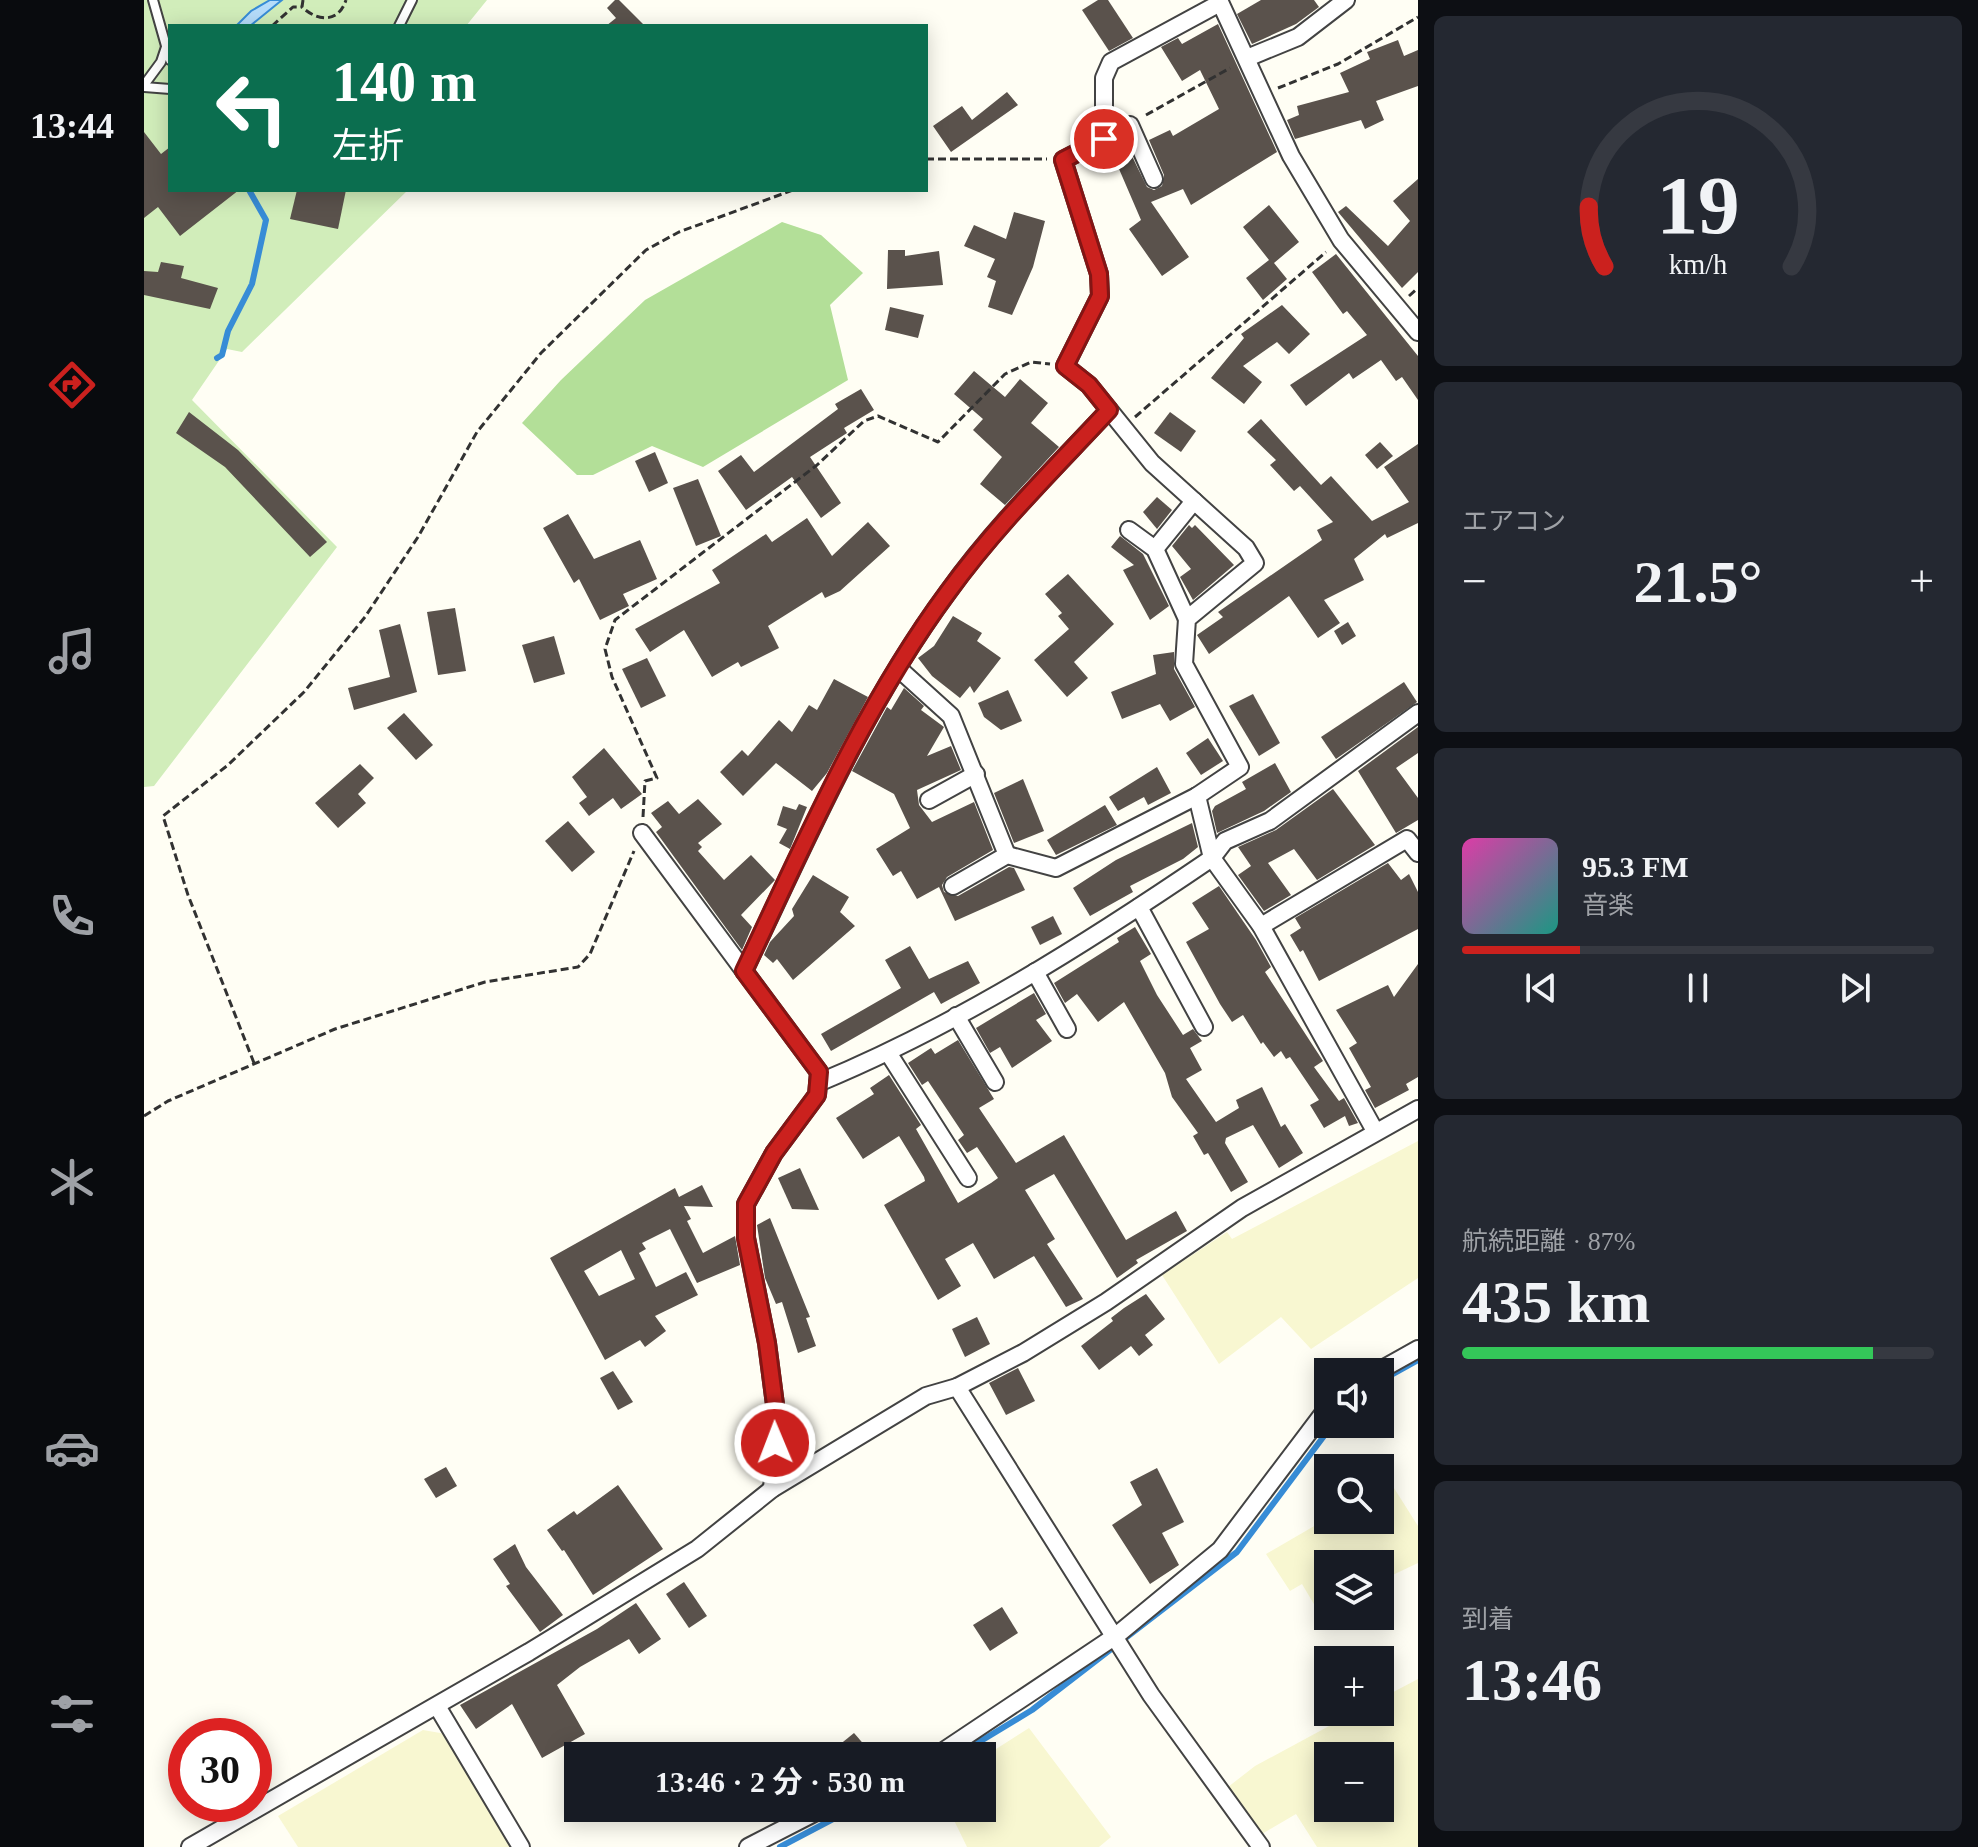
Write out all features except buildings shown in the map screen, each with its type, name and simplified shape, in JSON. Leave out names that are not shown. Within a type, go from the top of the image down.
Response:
[{"type":"street","points":[[1247,58],[1298,37],[1346,0]]},
{"type":"street","points":[[1187,619],[1255,563],[1246,548],[1152,463],[1089,385],[1065,366],[1100,296],[1100,285],[1063,160],[1104,139],[1104,78],[1111,62],[1220,2],[1291,156],[1341,240],[1418,332]]},
{"type":"street","points":[[1130,125],[1154,179]]},
{"type":"street","points":[[744,971],[829,793],[898,668],[957,580],[1024,500],[1109,410]]},
{"type":"street","points":[[1155,549],[1194,501]]},
{"type":"street","points":[[953,886],[1007,855],[1056,868],[1197,796],[1240,767],[1184,664],[1187,619],[1155,549],[1129,530]]},
{"type":"street","points":[[898,668],[951,716],[1007,855]]},
{"type":"street","points":[[818,1083],[889,1054],[1035,972],[1212,858],[1225,841],[1270,821],[1418,713]]},
{"type":"street","points":[[929,800],[976,774]]},
{"type":"street","points":[[1197,796],[1212,858],[1261,926],[1375,1131]]},
{"type":"street","points":[[642,833],[819,1072],[817,1095],[774,1153],[746,1204],[746,1238],[767,1343],[777,1420],[772,1489]]},
{"type":"street","points":[[1261,926],[1407,839],[1418,853]]},
{"type":"street","points":[[1139,907],[1204,1027]]},
{"type":"street","points":[[1035,972],[1067,1029]]},
{"type":"street","points":[[956,1016],[995,1082]]},
{"type":"street","points":[[889,1054],[968,1178]]},
{"type":"street","points":[[190,1847],[437,1706],[697,1549],[772,1489],[926,1396],[957,1387],[1023,1353],[1106,1302],[1242,1208],[1418,1109]]},
{"type":"street","points":[[1394,1362],[1418,1349]]},
{"type":"street","points":[[957,1387],[1117,1635],[1151,1695],[1261,1847]]},
{"type":"street","points":[[957,1742],[1117,1635],[1220,1550],[1314,1426]]},
{"type":"street","points":[[437,1706],[521,1847]]},
{"type":"street","points":[[748,1847],[797,1822]]},
{"type":"lane","points":[[153,0],[168,53]]},
{"type":"lane","points":[[400,24],[412,0]]},
{"type":"lane","points":[[166,46],[161,62],[144,86],[168,89]]},
{"type":"path","points":[[287,0],[293,7]]},
{"type":"path","points":[[302,7],[303,0]]},
{"type":"path","points":[[274,24],[293,7],[302,7],[314,18],[325,19],[339,13],[346,0]]},
{"type":"path","points":[[1263,94],[1338,64],[1418,17]]},
{"type":"path","points":[[1130,125],[1247,58]]},
{"type":"path","points":[[928,159],[1007,157],[1063,160]]},
{"type":"path","points":[[254,1063],[188,895],[163,816],[228,765],[304,692],[365,617],[418,537],[477,432],[541,353],[646,250],[679,232],[788,192]]},
{"type":"path","points":[[1109,410],[1128,423],[1341,240]]},
{"type":"path","points":[[144,1116],[254,1063],[335,1029],[485,982],[578,967],[590,954],[642,833],[645,781],[657,778],[612,677],[605,649],[615,620],[817,465],[864,421],[878,416],[938,442],[1005,374],[1031,362],[1065,366]]},
{"type":"green space","points":[[144,0],[487,0],[468,24],[168,24],[168,192],[406,192],[242,352],[227,349],[192,400],[337,547],[154,786],[144,787]]},
{"type":"green space","points":[[782,222],[821,235],[863,273],[830,305],[848,380],[703,467],[652,446],[593,475],[577,475],[522,423],[561,380],[645,300]]},
{"type":"green space","points":[[1418,1141],[1418,1278],[1311,1349],[1281,1317],[1219,1364],[1162,1275],[1227,1232],[1232,1239]]},
{"type":"green space","points":[[1394,1488],[1418,1526],[1418,1563],[1394,1574],[1394,1550],[1314,1550],[1314,1604],[1302,1584],[1290,1591],[1266,1554],[1314,1526],[1314,1534],[1394,1534]]},
{"type":"green space","points":[[1418,1679],[1418,1847],[1317,1847],[1296,1814],[1262,1834],[1228,1787],[1255,1766],[1329,1726],[1394,1726],[1394,1692]]},
{"type":"green space","points":[[1029,1728],[1111,1837],[1099,1847],[967,1847],[955,1822],[996,1822],[996,1749]]},
{"type":"green space","points":[[423,1730],[446,1734],[510,1847],[298,1847],[278,1816]]},
{"type":"water","points":[[270,0],[282,0],[252,24],[238,24],[251,11]]},
{"type":"waterway","points":[[217,358],[222,355],[228,331],[252,284],[266,220],[250,192]]},
{"type":"waterway","points":[[1394,1373],[1418,1360]]},
{"type":"waterway","points":[[979,1742],[1032,1710],[1237,1552],[1322,1438]]},
{"type":"waterway","points":[[780,1847],[827,1822]]},
{"type":"route","points":[[775,1443],[777,1420],[767,1343],[746,1238],[746,1204],[774,1153],[817,1095],[819,1072],[744,971],[829,793],[889,681],[948,591],[1024,500],[1109,410],[1089,385],[1065,366],[1100,296],[1099,274],[1063,160],[1104,139]]}]
